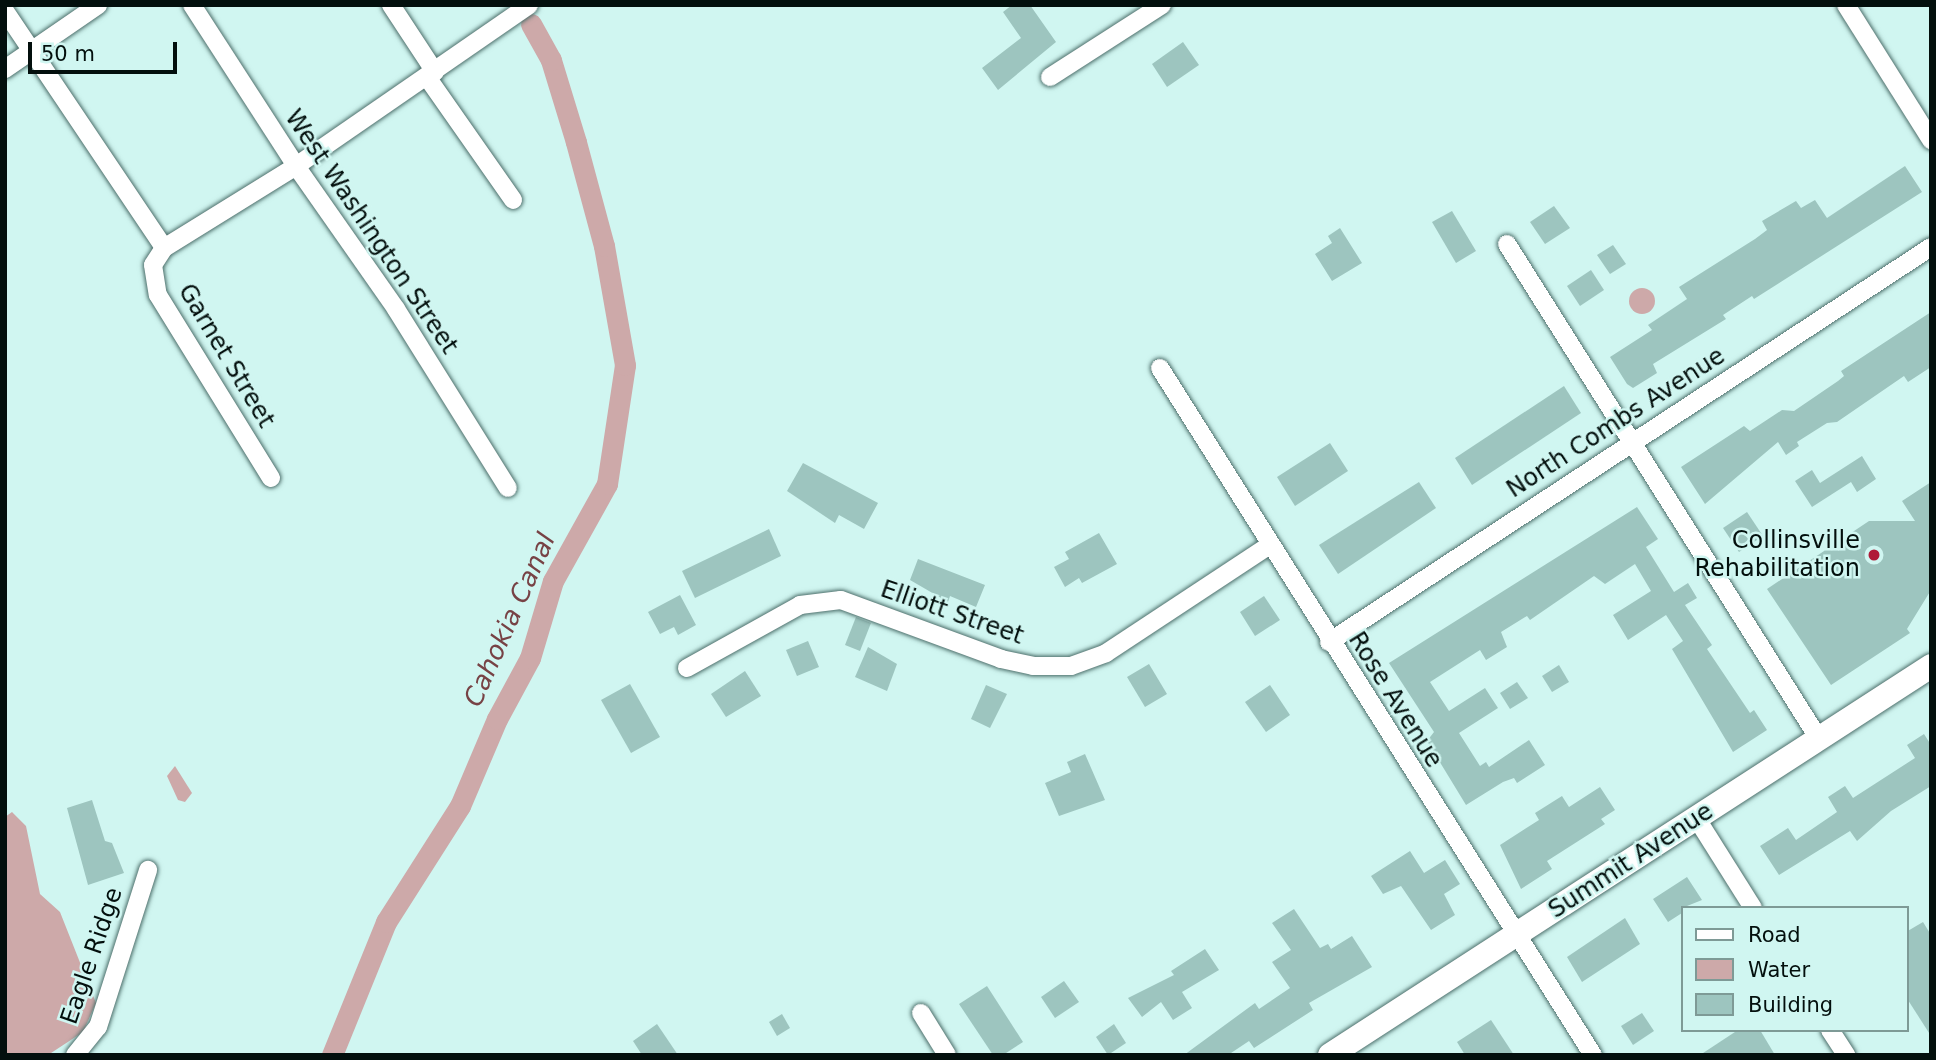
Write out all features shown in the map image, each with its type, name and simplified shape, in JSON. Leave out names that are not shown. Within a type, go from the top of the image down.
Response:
[{"type":"street","points":[[5,69],[98,5]]},
{"type":"street","name":"West Washington Street","points":[[192,5],[296,166],[396,309],[508,488]]},
{"type":"street","points":[[391,5],[431,74],[513,200]]},
{"type":"street","points":[[5,11],[164,248],[296,166],[529,5]]},
{"type":"street","points":[[1050,77],[1162,5]]},
{"type":"street","points":[[1846,5],[1931,140]]},
{"type":"street","points":[[1507,244],[1819,739]]},
{"type":"street","name":"North Combs Avenue","points":[[1329,642],[1931,247]]},
{"type":"street","name":"Garnet Street","points":[[164,248],[153,265],[159,295],[271,478]]},
{"type":"street","name":"Rose Avenue","points":[[1160,368],[1268,546],[1514,937],[1593,1055]]},
{"type":"street","name":"Elliott Street","points":[[687,668],[800,605],[841,600],[1000,659],[1033,666],[1071,666],[1106,653],[1268,546]]},
{"type":"street","name":"Summit Avenue","points":[[1330,1055],[1931,666]]},
{"type":"street","points":[[1696,819],[1752,906]]},
{"type":"street","name":"Eagle Ridge","points":[[75,1055],[98,1027],[148,870]]},
{"type":"street","points":[[921,1013],[947,1055]]},
{"type":"street","points":[[1831,1032],[1846,1055]]},
{"type":"water","points":[[1642,288],[1651,292],[1655,301],[1651,310],[1642,314],[1633,310],[1629,301],[1633,292]]},
{"type":"water","points":[[175,766],[192,793],[185,802],[178,800],[167,776]]},
{"type":"water","points":[[12,812],[26,826],[40,894],[60,912],[96,1003],[83,1032],[48,1055],[5,1055],[5,817]]},
{"type":"building","points":[[1012,5],[1030,5],[1056,42],[998,90],[982,68],[1021,38],[1003,12]]},
{"type":"building","points":[[1183,42],[1199,65],[1167,87],[1152,64]]},
{"type":"building","points":[[1905,166],[1922,192],[1754,299],[1752,296],[1723,315],[1726,319],[1653,364],[1657,373],[1633,388],[1627,384],[1610,357],[1652,330],[1648,325],[1687,299],[1679,287],[1767,230],[1762,221],[1796,201],[1801,208],[1815,200],[1827,218]]},
{"type":"building","points":[[1554,206],[1570,228],[1545,244],[1530,222]]},
{"type":"building","points":[[1452,211],[1476,251],[1456,263],[1432,222]]},
{"type":"building","points":[[1340,228],[1362,263],[1332,281],[1315,254],[1332,243],[1328,236]]},
{"type":"building","points":[[1613,245],[1626,264],[1610,274],[1597,255]]},
{"type":"building","points":[[1591,270],[1604,290],[1580,306],[1567,286]]},
{"type":"building","points":[[1931,312],[1931,367],[1908,382],[1904,376],[1837,422],[1827,423],[1797,442],[1799,446],[1786,455],[1778,442],[1705,504],[1681,467],[1744,426],[1750,431],[1782,410],[1794,411],[1844,376],[1841,371]]},
{"type":"building","points":[[1564,386],[1581,413],[1472,485],[1455,458]]},
{"type":"building","points":[[1330,443],[1348,471],[1295,506],[1277,477]]},
{"type":"building","points":[[1862,456],[1876,479],[1857,492],[1851,482],[1812,507],[1795,481],[1812,470],[1820,483]]},
{"type":"building","points":[[803,463],[878,503],[864,529],[839,515],[835,523],[787,491]]},
{"type":"building","points":[[1419,482],[1436,508],[1338,574],[1319,545]]},
{"type":"building","name":"Collinsville Rehabilitation","points":[[1931,482],[1931,590],[1907,629],[1910,633],[1831,685],[1767,589],[1869,521],[1915,521],[1902,501]]},
{"type":"building","points":[[1637,507],[1658,539],[1646,547],[1674,592],[1688,583],[1697,598],[1685,605],[1712,645],[1707,649],[1750,713],[1754,710],[1767,730],[1733,752],[1672,649],[1683,641],[1666,615],[1628,640],[1613,615],[1651,591],[1635,564],[1605,584],[1594,576],[1530,620],[1527,616],[1501,632],[1507,647],[1486,660],[1480,650],[1430,682],[1449,711],[1485,688],[1498,708],[1459,733],[1480,766],[1486,762],[1489,767],[1529,740],[1545,765],[1517,783],[1514,778],[1503,782],[1466,805],[1427,741],[1434,732],[1389,663]]},
{"type":"building","points":[[1747,512],[1763,536],[1739,552],[1723,528]]},
{"type":"building","points":[[769,529],[781,556],[695,598],[682,571]]},
{"type":"building","points":[[1099,533],[1117,564],[1082,583],[1079,578],[1065,587],[1054,567],[1069,559],[1065,552]]},
{"type":"building","points":[[918,559],[985,585],[976,607],[950,596],[948,602],[910,580]]},
{"type":"building","points":[[680,595],[696,625],[678,635],[674,627],[660,634],[648,612]]},
{"type":"building","points":[[1264,596],[1280,620],[1255,636],[1240,612]]},
{"type":"building","points":[[856,617],[871,623],[860,651],[845,645]]},
{"type":"building","points":[[808,641],[819,667],[797,676],[786,650]]},
{"type":"building","points":[[868,647],[897,664],[887,691],[855,677]]},
{"type":"building","points":[[1149,664],[1167,694],[1145,707],[1127,677]]},
{"type":"building","points":[[1559,665],[1569,682],[1552,692],[1542,676]]},
{"type":"building","points":[[745,671],[761,696],[726,717],[711,694]]},
{"type":"building","points":[[1517,682],[1528,698],[1510,709],[1500,693]]},
{"type":"building","points":[[630,684],[660,737],[631,753],[601,700]]},
{"type":"building","points":[[986,685],[1007,694],[990,728],[971,719]]},
{"type":"building","points":[[1270,685],[1290,715],[1266,732],[1245,702]]},
{"type":"building","points":[[1924,734],[1931,745],[1931,786],[1891,811],[1857,841],[1850,831],[1779,875],[1760,846],[1788,828],[1796,840],[1837,812],[1828,797],[1845,786],[1853,798],[1915,758],[1907,745]]},
{"type":"building","points":[[1085,754],[1105,800],[1059,816],[1045,783],[1071,772],[1067,762]]},
{"type":"building","points":[[1600,787],[1615,810],[1601,819],[1605,824],[1547,861],[1552,869],[1521,889],[1500,845],[1539,820],[1535,813],[1562,796],[1569,807]]},
{"type":"building","points":[[92,800],[105,841],[112,843],[124,873],[88,885],[67,808]]},
{"type":"building","points":[[1410,851],[1424,873],[1445,860],[1460,884],[1444,894],[1455,915],[1431,930],[1401,886],[1383,894],[1371,876]]},
{"type":"building","points":[[1687,877],[1702,900],[1680,906],[1680,914],[1668,922],[1653,899]]},
{"type":"building","points":[[1294,909],[1320,948],[1328,944],[1331,949],[1352,936],[1372,967],[1309,1003],[1313,1010],[1254,1048],[1249,1041],[1228,1055],[1184,1055],[1255,1003],[1259,1009],[1290,988],[1272,962],[1291,950],[1272,923]]},
{"type":"building","points":[[1625,918],[1640,944],[1582,982],[1567,957]]},
{"type":"building","points":[[1923,922],[1931,935],[1931,1036],[1908,1000],[1908,931]]},
{"type":"building","points":[[1205,949],[1219,970],[1182,992],[1192,1008],[1173,1020],[1161,1002],[1142,1017],[1128,998],[1174,975],[1171,971]]},
{"type":"building","points":[[1064,981],[1079,1002],[1055,1018],[1041,997]]},
{"type":"building","points":[[987,986],[1023,1042],[1003,1055],[993,1055],[959,1004]]},
{"type":"building","points":[[1642,1013],[1654,1031],[1633,1045],[1621,1026]]},
{"type":"building","points":[[782,1014],[790,1028],[777,1036],[769,1022]]},
{"type":"building","points":[[1491,1020],[1514,1055],[1465,1055],[1457,1042]]},
{"type":"building","points":[[657,1024],[678,1055],[642,1055],[633,1041]]},
{"type":"building","points":[[1114,1024],[1126,1043],[1108,1055],[1096,1037]]},
{"type":"building","points":[[1735,1032],[1761,1032],[1775,1055],[1700,1055]]},
{"type":"waterway","name":"Cahokia Canal","points":[[332,1055],[386,922],[460,806],[497,719],[530,658],[553,581],[607,484],[625,365],[604,246],[576,142],[551,60],[531,24]]},
{"type":"place","name":"Collinsville Rehabilitation","points":[[1874,555]]}]
